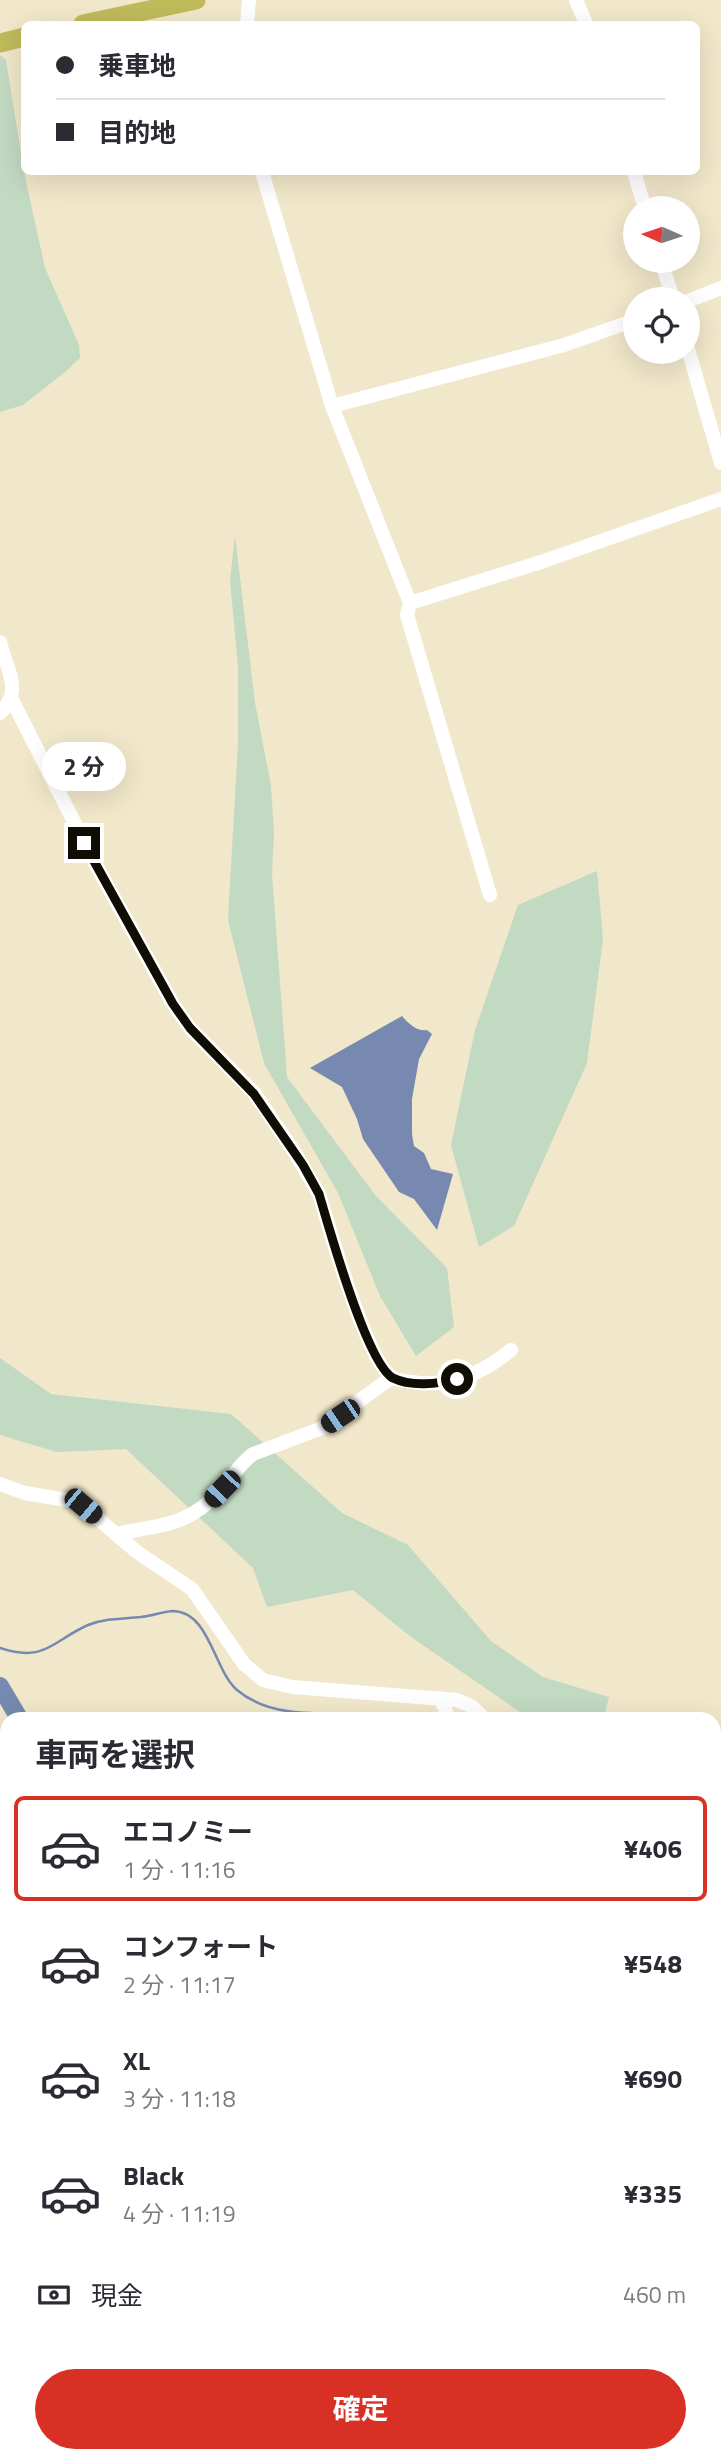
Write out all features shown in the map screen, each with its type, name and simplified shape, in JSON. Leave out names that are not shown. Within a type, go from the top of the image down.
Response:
[{"type":"highway","points":[[97,21],[196,0]]},
{"type":"highway","points":[[0,43],[21,38]]},
{"type":"street","points":[[247,21],[249,0]]},
{"type":"street","points":[[576,0],[585,21]]},
{"type":"street","points":[[263,175],[332,406],[410,603],[407,615],[490,895]]},
{"type":"street","points":[[636,175],[642,196]]},
{"type":"street","points":[[700,296],[721,288]]},
{"type":"street","points":[[332,406],[564,345],[623,324]]},
{"type":"street","points":[[692,364],[721,463]]},
{"type":"street","points":[[410,603],[541,562],[721,499]]},
{"type":"street","points":[[0,642],[13,683],[12,698],[97,867],[173,1004],[190,1028],[254,1094],[311,1177],[377,1359],[392,1377],[419,1383],[445,1382],[476,1373],[494,1364],[511,1350]]},
{"type":"street","points":[[0,713],[12,698]]},
{"type":"street","points":[[115,1534],[185,1519],[209,1502],[245,1459],[322,1428],[392,1377]]},
{"type":"street","points":[[0,1484],[26,1493],[77,1503],[137,1552],[192,1589],[244,1664],[263,1680],[292,1687],[440,1698],[471,1706],[478,1712]]},
{"type":"street","points":[[440,1698],[446,1712]]},
{"type":"green space","points":[[0,55],[6,60],[21,153],[21,175],[25,175],[45,268],[79,345],[80,358],[23,405],[0,412]]},
{"type":"green space","points":[[235,536],[255,703],[271,785],[274,833],[272,874],[287,1077],[376,1196],[447,1268],[454,1327],[416,1356],[380,1296],[338,1193],[264,1063],[228,920],[238,743],[238,667],[230,580]]},
{"type":"green space","points":[[597,871],[603,939],[587,1063],[514,1226],[479,1247],[451,1145],[475,1030],[518,905]]},
{"type":"green space","points":[[0,1358],[51,1394],[231,1414],[342,1513],[408,1545],[491,1641],[543,1677],[609,1697],[605,1712],[520,1712],[411,1637],[353,1590],[267,1607],[253,1568],[126,1449],[57,1452],[0,1435]]},
{"type":"water","points":[[402,1016],[413,1026],[432,1034],[419,1059],[412,1099],[412,1134],[414,1146],[424,1153],[431,1169],[453,1174],[437,1230],[414,1199],[399,1192],[363,1139],[342,1087],[310,1068]]},
{"type":"waterway","points":[[0,1648],[15,1652],[38,1652],[94,1623],[172,1611],[195,1620],[203,1630],[229,1681],[237,1690],[266,1706],[298,1712]]},
{"type":"waterway","points":[[0,1686],[15,1712]]},
{"type":"route","points":[[84,843],[173,1004],[190,1028],[254,1094],[311,1177],[377,1359],[392,1377],[402,1381],[433,1384],[457,1379]]}]
